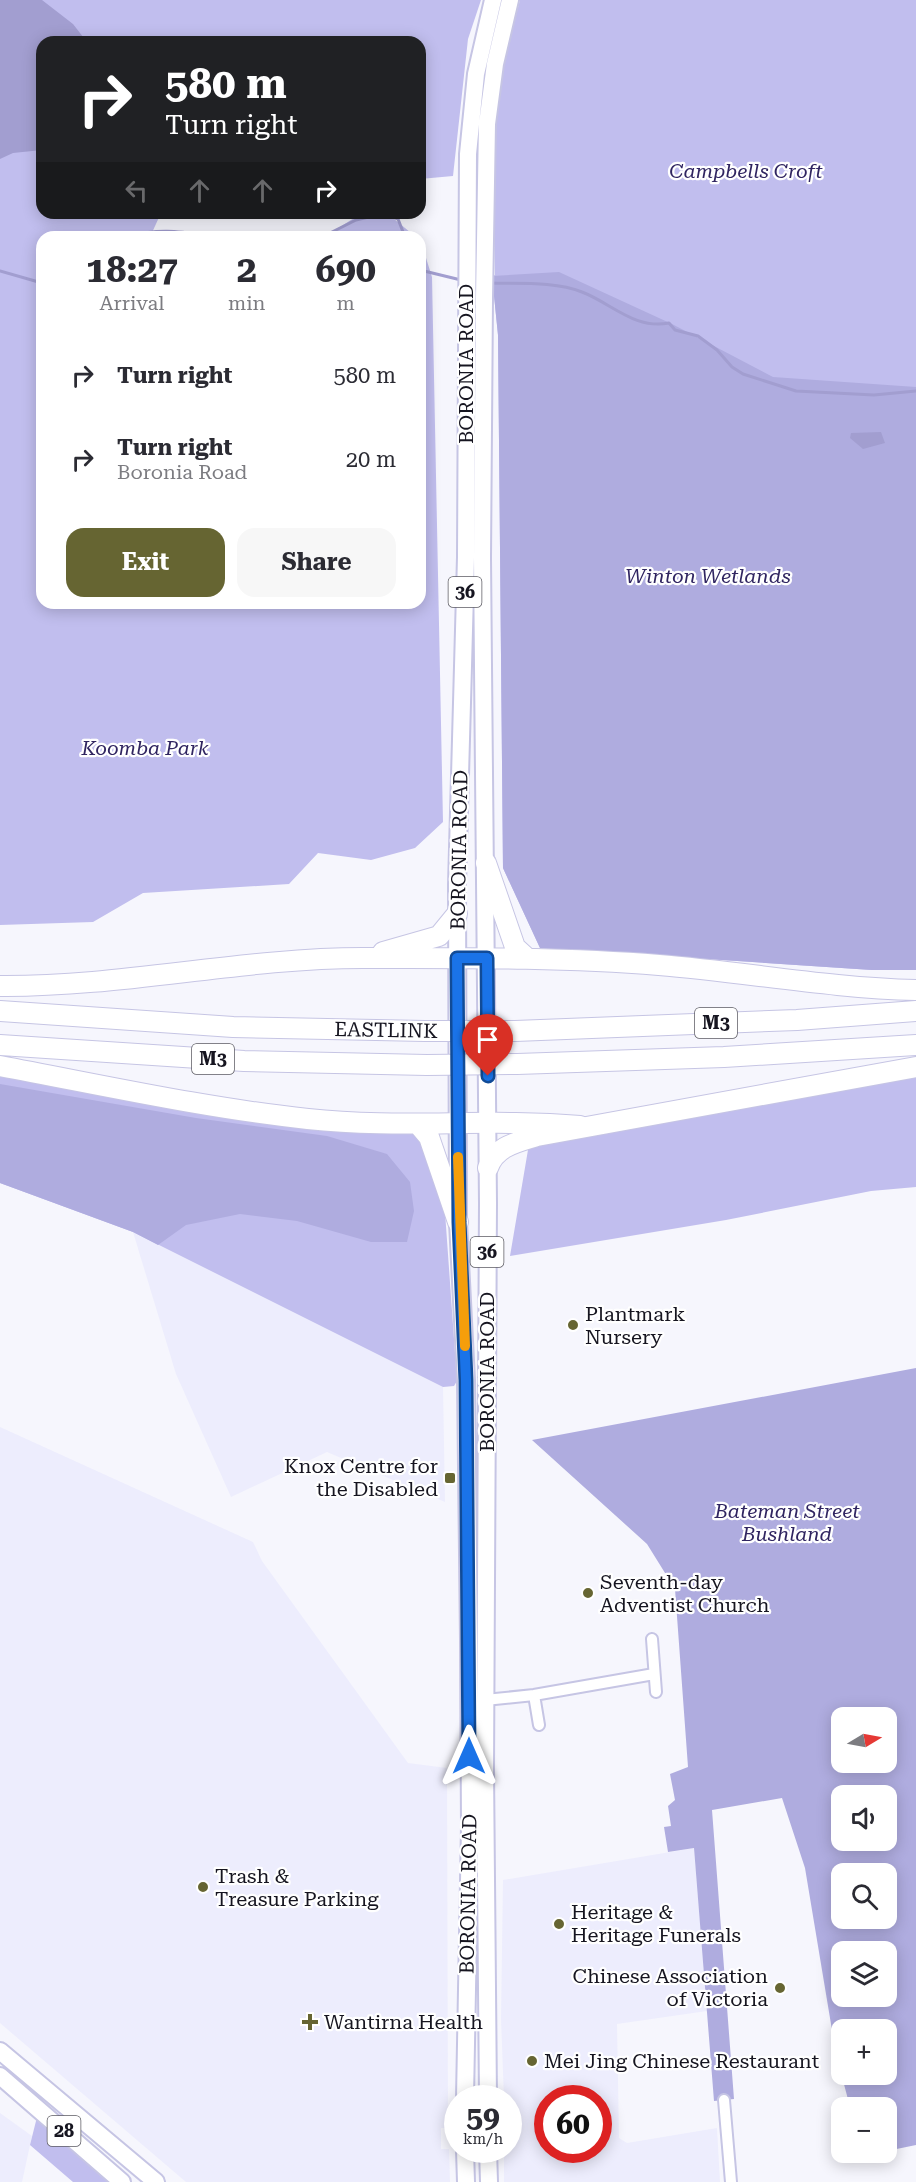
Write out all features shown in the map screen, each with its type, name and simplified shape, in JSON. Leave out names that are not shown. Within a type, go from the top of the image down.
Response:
[{"type":"highway","points":[[486,863],[515,947],[527,958]]},
{"type":"highway","points":[[360,958],[439,936],[457,914]]},
{"type":"highway","points":[[0,986],[81,983],[222,966],[360,958],[527,958],[661,965],[805,983],[916,990]]},
{"type":"highway","name":"EASTLINK","points":[[0,1011],[233,1027],[426,1031],[515,1031],[797,1020],[916,1011]]},
{"type":"highway","name":"EASTLINK","points":[[0,1045],[244,1061],[427,1065],[735,1056],[916,1045]]},
{"type":"highway","points":[[0,1066],[162,1096],[309,1119],[418,1124],[539,1123],[580,1126]]},
{"type":"highway","points":[[488,1168],[495,1155],[506,1146],[537,1136],[580,1126],[916,1067]]},
{"type":"highway","points":[[418,1124],[429,1137],[459,1222]]},
{"type":"main road","name":"BORONIA ROAD","points":[[488,2085],[485,1701],[488,1527],[486,863],[466,298],[471,116],[480,54],[493,0]]},
{"type":"main road","name":"BORONIA ROAD","points":[[465,2085],[470,1827],[466,1397],[459,1222],[457,914],[474,557],[488,124],[495,64],[510,0]]},
{"type":"main road","points":[[463,1313],[475,1287],[487,1283]]},
{"type":"main road","points":[[466,1397],[487,1397]]},
{"type":"main road","points":[[467,1538],[488,1527]]},
{"type":"main road","points":[[466,2032],[487,2033]]},
{"type":"main road","name":"28","points":[[0,2051],[156,2182]]},
{"type":"main road","name":"28","points":[[2,2081],[122,2182]]},
{"type":"main road","points":[[465,2163],[465,2182]]},
{"type":"main road","points":[[488,2163],[489,2182]]},
{"type":"street","points":[[652,1639],[656,1692]]},
{"type":"street","points":[[485,1701],[534,1695],[654,1674]]},
{"type":"street","points":[[534,1695],[539,1725]]},
{"type":"street","points":[[724,2100],[731,2182]]},
{"type":"shaded area","points":[[0,0],[42,0],[73,24],[82,36],[36,36],[36,151],[13,153],[0,159]]},
{"type":"shaded area","points":[[881,432],[885,443],[863,449],[850,438],[851,433]]},
{"type":"shaded area","points":[[133,1232],[443,1387],[445,1502],[327,1452],[231,1497],[176,1374]]},
{"type":"shaded area","points":[[0,1427],[253,1542],[262,1561],[408,1763],[447,1768],[448,2085],[444,2085],[444,2128],[441,2128],[441,2149],[444,2149],[444,2163],[449,2163],[450,2182],[186,2182],[0,2023]]},
{"type":"shaded area","points":[[694,1848],[707,2011],[617,2024],[619,2138],[627,2143],[717,2128],[720,2182],[504,2182],[504,2163],[522,2163],[522,2085],[504,2085],[501,2019],[503,1880]]},
{"type":"shaded area","points":[[0,2113],[32,2136],[22,2182],[0,2182]]},
{"type":"green space","name":"Koomba Park","points":[[0,0],[481,0],[468,39],[453,176],[426,178],[426,36],[36,36],[36,219],[158,219],[153,231],[36,231],[36,609],[426,609],[426,258],[432,277],[443,822],[415,848],[371,860],[318,853],[289,884],[143,893],[93,922],[0,925]]},
{"type":"green space","name":"Winton Wetlands","points":[[520,0],[916,0],[916,970],[872,970],[540,948],[503,868],[498,335],[492,276],[495,275],[493,169],[500,75]]},
{"type":"green space","points":[[352,219],[394,219],[409,231],[334,231]]},
{"type":"green space","name":"Winton Wetlands","points":[[559,272],[672,324],[773,377],[916,387],[916,970],[872,970],[540,948],[503,868],[498,335],[492,276]]},
{"type":"green space","points":[[0,1075],[414,1132],[424,1140],[444,1198],[457,1381],[454,1386],[443,1387],[133,1232],[0,1183]]},
{"type":"green space","points":[[916,1075],[916,1187],[871,1191],[726,1220],[510,1256],[529,1144]]},
{"type":"green space","points":[[0,1084],[196,1118],[327,1136],[387,1154],[410,1182],[414,1211],[407,1242],[371,1242],[297,1221],[240,1214],[186,1225],[158,1245],[133,1232],[0,1183]]},
{"type":"green space","name":"Bateman Street Bushland","points":[[916,1368],[916,2145],[897,2149],[897,2097],[847,2097],[844,2085],[897,2085],[897,2019],[831,2019],[831,2024],[805,1868],[782,1798],[712,1810],[734,2099],[714,2101],[694,1848],[668,1852],[664,1827],[671,1826],[668,1806],[675,1800],[670,1774],[688,1767],[675,1589],[647,1544],[532,1440]]},
{"type":"green space","points":[[39,2109],[122,2182],[73,2182],[30,2145]]},
{"type":"waterway","points":[[334,231],[360,219]]},
{"type":"waterway","points":[[398,219],[403,231]]},
{"type":"waterway","points":[[0,271],[36,281]]},
{"type":"waterway","points":[[426,271],[461,280]]},
{"type":"waterway","points":[[489,283],[524,283],[571,288],[634,319],[645,323],[669,323],[675,330],[698,336],[743,374],[796,391],[874,395],[916,391]]},
{"type":"slow traffic","points":[[458,1157],[465,1346]]},
{"type":"place","name":"Plantmark Nursery","points":[[573,1325]]},
{"type":"place","name":"Knox Centre for the Disabled","points":[[450,1478]]},
{"type":"place","name":"Seventh-day Adventist Church","points":[[588,1593]]},
{"type":"place","name":"Trash & Treasure Parking","points":[[203,1887]]},
{"type":"place","name":"Heritage & Heritage Funerals","points":[[559,1924]]},
{"type":"place","name":"Chinese Association of Victoria","points":[[780,1988]]},
{"type":"place","name":"Wantirna Health","points":[[310,2022]]},
{"type":"place","name":"Mei Jing Chinese Restaurant","points":[[532,2061]]},
{"type":"route","points":[[469,1756],[466,1380],[459,1222],[457,958],[487,958],[488,1076]]},
{"type":"park label","name":"Campbells Croft","points":[[746,171]]}]
